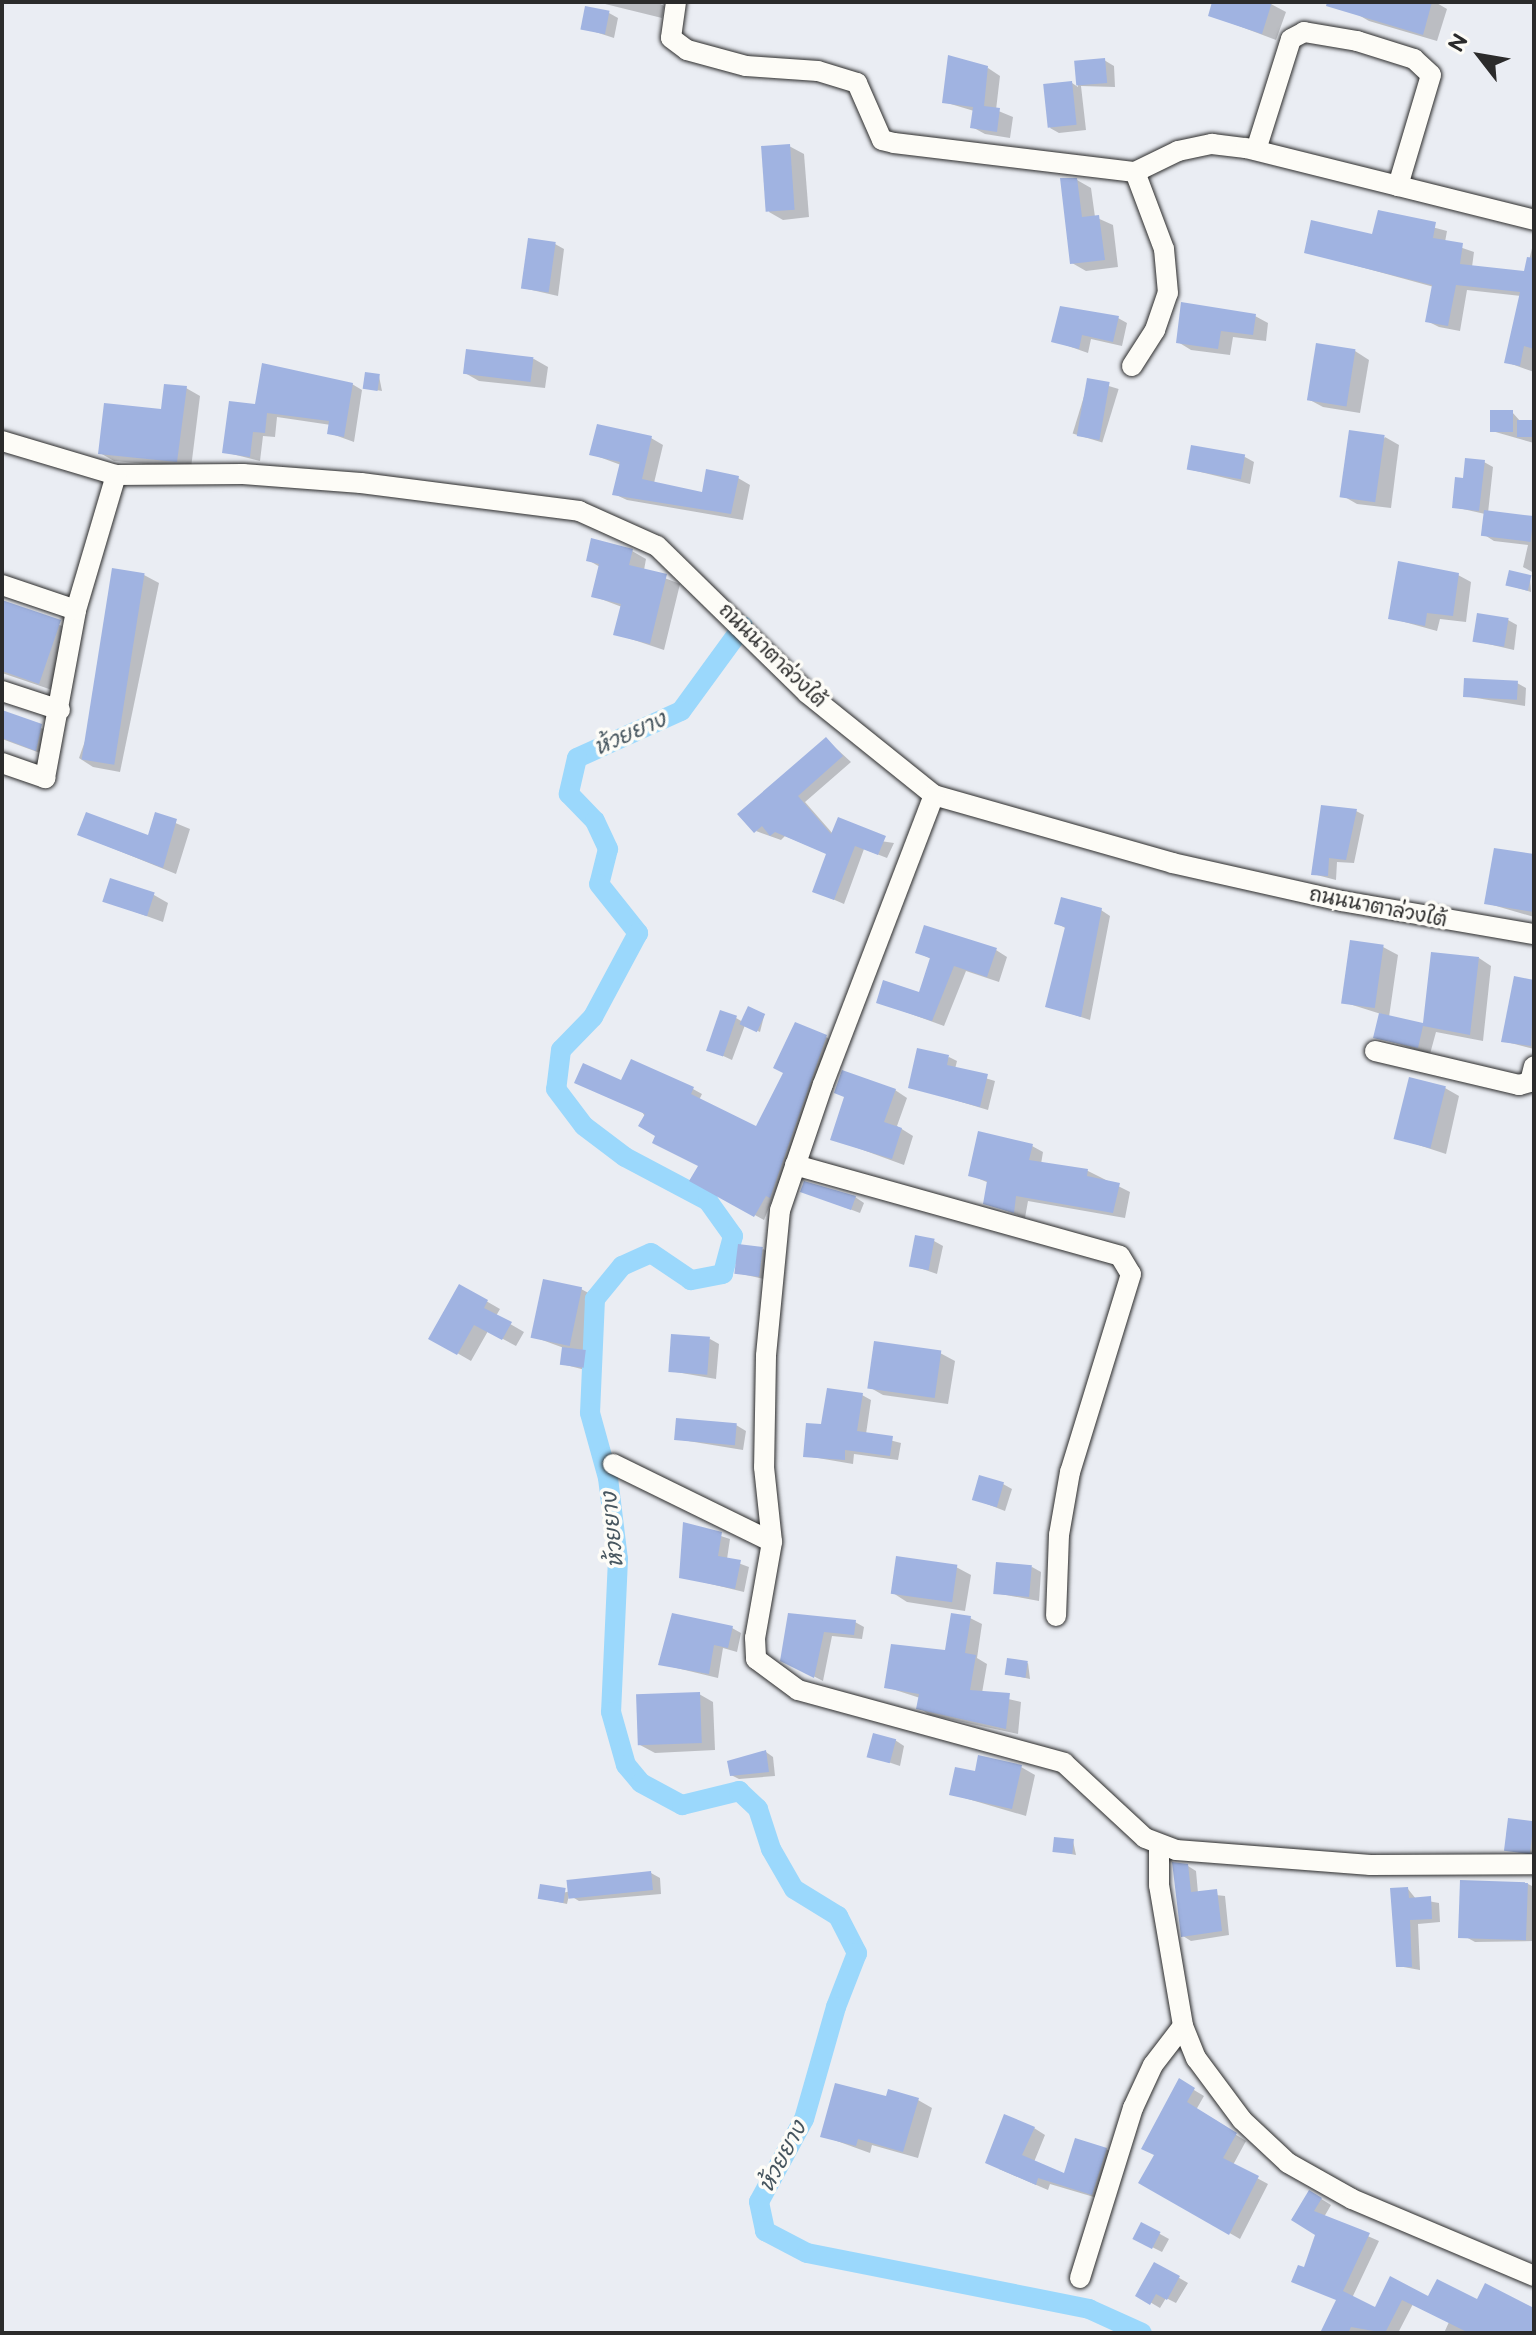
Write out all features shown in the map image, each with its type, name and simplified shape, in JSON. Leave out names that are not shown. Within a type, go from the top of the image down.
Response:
[{"type":"street","points":[[676,2],[671,38],[687,50],[746,66],[818,71],[857,83],[882,140],[929,151],[1135,172],[1178,151],[1212,144],[1256,150],[1534,220]]},
{"type":"street","points":[[1256,150],[1291,39],[1304,32],[1357,41],[1414,59],[1431,75],[1398,186]]},
{"type":"street","points":[[1132,366],[1155,330],[1168,293],[1164,249],[1135,172]]},
{"type":"street","name":"ถนนนาตาล่วงใต้","points":[[2,441],[116,475],[243,474],[361,483],[527,501],[622,526],[657,546],[807,693],[934,795],[1172,863],[1342,901],[1534,934]]},
{"type":"street","points":[[2,763],[45,778],[60,710],[76,610],[116,475]]},
{"type":"street","points":[[2,585],[76,610]]},
{"type":"street","points":[[2,691],[60,710]]},
{"type":"street","points":[[934,795],[795,1165],[771,1266],[764,1467],[772,1542],[755,1638],[756,1659],[798,1690],[836,1703],[972,1734],[1064,1763],[1159,1846],[1370,1865],[1534,1864]]},
{"type":"street","points":[[1375,1051],[1519,1085],[1530,1082],[1534,1066]]},
{"type":"street","points":[[795,1165],[1120,1256],[1131,1274],[1070,1472],[1059,1535],[1056,1616]]},
{"type":"street","points":[[613,1464],[772,1542]]},
{"type":"street","points":[[1159,1846],[1159,1885],[1183,2026],[1216,2090],[1264,2144],[1288,2163],[1380,2213],[1534,2276]]},
{"type":"street","points":[[1080,2278],[1133,2108],[1153,2065],[1183,2026]]},
{"type":"building","points":[[1212,2],[1272,2],[1262,34],[1208,16]]},
{"type":"building","points":[[1327,2],[1432,2],[1423,35],[1326,6]]},
{"type":"building","points":[[585,6],[610,11],[605,34],[580,30]]},
{"type":"building","points":[[948,55],[988,66],[984,106],[1000,108],[997,132],[970,128],[973,107],[942,103]]},
{"type":"building","points":[[1105,58],[1107,83],[1076,86],[1074,61]]},
{"type":"building","points":[[1072,81],[1077,125],[1048,128],[1043,84]]},
{"type":"building","points":[[790,144],[795,210],[766,212],[761,146]]},
{"type":"building","points":[[1060,178],[1077,178],[1082,217],[1099,215],[1105,260],[1070,264]]},
{"type":"building","points":[[1378,210],[1436,222],[1433,238],[1463,243],[1460,264],[1524,271],[1527,257],[1534,258],[1534,349],[1524,346],[1520,366],[1504,363],[1520,292],[1456,285],[1448,326],[1425,322],[1432,285],[1304,253],[1311,220],[1372,234]]},
{"type":"building","points":[[528,238],[556,242],[549,292],[521,289]]},
{"type":"building","points":[[1181,302],[1256,314],[1253,335],[1221,331],[1218,349],[1176,343]]},
{"type":"building","points":[[1060,306],[1119,316],[1113,342],[1082,335],[1079,349],[1051,342]]},
{"type":"building","points":[[1316,343],[1356,349],[1346,407],[1307,400]]},
{"type":"building","points":[[466,349],[533,357],[530,382],[463,374]]},
{"type":"building","points":[[262,363],[353,383],[344,437],[327,434],[329,421],[267,413],[265,433],[253,432],[250,457],[222,453],[229,401],[255,404]]},
{"type":"building","points":[[365,372],[380,374],[377,391],[363,389]]},
{"type":"building","points":[[1087,378],[1110,382],[1099,440],[1077,436]]},
{"type":"building","points":[[164,384],[187,386],[177,462],[98,454],[104,403],[161,409]]},
{"type":"building","points":[[1490,410],[1513,410],[1513,432],[1490,432]]},
{"type":"building","points":[[1517,420],[1534,420],[1534,437],[1517,437]]},
{"type":"building","points":[[597,424],[652,436],[642,479],[702,492],[706,469],[739,476],[731,514],[612,495],[620,462],[589,455]]},
{"type":"building","points":[[1349,430],[1385,435],[1375,502],[1340,497]]},
{"type":"building","points":[[1191,445],[1245,455],[1241,479],[1187,470]]},
{"type":"building","points":[[1465,458],[1485,460],[1479,511],[1452,508],[1455,477],[1463,478]]},
{"type":"building","points":[[1484,510],[1534,516],[1530,542],[1481,536]]},
{"type":"building","points":[[591,538],[633,549],[629,565],[667,574],[650,644],[613,635],[621,604],[591,597],[599,564],[586,561]]},
{"type":"building","points":[[1398,561],[1459,573],[1453,616],[1427,613],[1425,626],[1388,619]]},
{"type":"building","points":[[112,568],[145,573],[114,765],[82,760]]},
{"type":"building","points":[[1509,570],[1531,575],[1528,591],[1505,586]]},
{"type":"building","points":[[2,600],[61,620],[39,684],[2,671]]},
{"type":"building","points":[[1477,613],[1509,618],[1504,647],[1472,642]]},
{"type":"building","points":[[1464,678],[1518,681],[1517,700],[1463,697]]},
{"type":"building","points":[[2,710],[42,724],[36,751],[2,738]]},
{"type":"building","points":[[826,737],[843,756],[798,796],[831,834],[838,817],[886,836],[878,855],[855,846],[834,900],[812,892],[826,854],[775,832],[770,836],[762,826],[754,833],[737,814]]},
{"type":"building","points":[[1321,805],[1357,809],[1346,860],[1329,858],[1328,876],[1311,875]]},
{"type":"building","points":[[86,812],[148,835],[155,812],[177,819],[163,868],[77,835]]},
{"type":"building","points":[[1494,848],[1534,854],[1534,912],[1484,904]]},
{"type":"building","points":[[110,878],[155,893],[147,916],[102,902]]},
{"type":"building","points":[[1061,897],[1102,908],[1081,1017],[1045,1007],[1065,927],[1054,924]]},
{"type":"building","points":[[924,925],[997,948],[987,977],[954,966],[932,1021],[876,1003],[883,980],[919,992],[930,958],[915,953]]},
{"type":"building","points":[[1350,940],[1384,945],[1375,1008],[1341,1003]]},
{"type":"building","points":[[1431,952],[1479,957],[1470,1035],[1423,1026],[1418,1048],[1373,1038],[1379,1013],[1423,1023]]},
{"type":"building","points":[[1514,976],[1534,980],[1531,1046],[1501,1042]]},
{"type":"building","points":[[748,1006],[765,1014],[757,1032],[740,1024]]},
{"type":"building","points":[[720,1010],[737,1016],[723,1057],[706,1051]]},
{"type":"building","points":[[795,1022],[827,1035],[770,1198],[766,1196],[754,1217],[689,1181],[698,1166],[652,1143],[655,1136],[638,1126],[645,1114],[574,1083],[583,1063],[621,1080],[631,1059],[694,1087],[691,1094],[756,1126],[783,1073],[773,1068]]},
{"type":"building","points":[[917,1048],[949,1055],[947,1065],[988,1074],[980,1107],[908,1088]]},
{"type":"building","points":[[842,1070],[896,1089],[884,1122],[902,1128],[892,1159],[830,1140],[844,1097],[834,1093]]},
{"type":"building","points":[[1409,1077],[1446,1086],[1430,1148],[1394,1139]]},
{"type":"building","points":[[978,1131],[1033,1144],[1029,1160],[1088,1169],[1087,1176],[1120,1183],[1113,1213],[1016,1196],[1014,1213],[983,1204],[987,1181],[968,1176]]},
{"type":"building","points":[[804,1181],[856,1196],[851,1210],[800,1192]]},
{"type":"building","points":[[915,1235],[935,1239],[929,1270],[909,1266]]},
{"type":"building","points":[[738,1244],[763,1247],[759,1277],[734,1274]]},
{"type":"building","points":[[543,1279],[582,1287],[570,1346],[531,1338]]},
{"type":"building","points":[[459,1284],[488,1300],[484,1308],[512,1322],[502,1340],[474,1325],[457,1355],[428,1339]]},
{"type":"building","points":[[671,1334],[710,1337],[707,1375],[668,1372]]},
{"type":"building","points":[[874,1341],[941,1350],[935,1398],[867,1389]]},
{"type":"building","points":[[562,1347],[586,1350],[584,1368],[560,1365]]},
{"type":"building","points":[[827,1388],[863,1393],[857,1431],[893,1436],[890,1456],[845,1450],[845,1460],[803,1457],[806,1423],[821,1424]]},
{"type":"building","points":[[676,1418],[737,1423],[735,1445],[674,1440]]},
{"type":"building","points":[[979,1475],[1004,1482],[997,1507],[972,1500]]},
{"type":"building","points":[[683,1522],[722,1532],[718,1556],[741,1560],[735,1589],[679,1578]]},
{"type":"building","points":[[896,1556],[957,1565],[952,1602],[891,1594]]},
{"type":"building","points":[[996,1562],[1032,1565],[1029,1597],[993,1594]]},
{"type":"building","points":[[672,1613],[733,1626],[728,1648],[714,1645],[709,1674],[658,1665]]},
{"type":"building","points":[[788,1613],[856,1620],[854,1635],[824,1632],[814,1678],[780,1661]]},
{"type":"building","points":[[951,1613],[971,1616],[965,1653],[976,1655],[970,1690],[1010,1693],[1006,1729],[916,1709],[919,1694],[884,1688],[891,1644],[945,1650]]},
{"type":"building","points":[[1007,1658],[1028,1661],[1025,1678],[1005,1675]]},
{"type":"building","points":[[700,1692],[702,1743],[638,1745],[636,1694]]},
{"type":"building","points":[[873,1733],[896,1739],[890,1763],[867,1757]]},
{"type":"building","points":[[766,1750],[769,1772],[730,1776],[727,1761]]},
{"type":"building","points":[[978,1755],[1022,1765],[1012,1809],[949,1795],[955,1767],[975,1771]]},
{"type":"building","points":[[1508,1818],[1534,1821],[1530,1854],[1504,1851]]},
{"type":"building","points":[[1054,1837],[1074,1839],[1072,1854],[1052,1852]]},
{"type":"building","points":[[1172,1862],[1188,1864],[1191,1892],[1217,1889],[1222,1931],[1181,1937]]},
{"type":"building","points":[[651,1871],[653,1890],[568,1899],[566,1880]]},
{"type":"building","points":[[1460,1880],[1528,1882],[1526,1940],[1458,1938]]},
{"type":"building","points":[[540,1884],[566,1888],[563,1903],[538,1899]]},
{"type":"building","points":[[1408,1887],[1409,1898],[1431,1896],[1432,1919],[1410,1920],[1412,1967],[1396,1967],[1390,1888]]},
{"type":"building","points":[[1179,2078],[1195,2088],[1187,2102],[1237,2133],[1223,2158],[1259,2176],[1229,2235],[1138,2183],[1154,2155],[1141,2149]]},
{"type":"building","points":[[835,2083],[886,2096],[888,2089],[919,2098],[903,2152],[858,2139],[856,2146],[820,2137]]},
{"type":"building","points":[[1004,2114],[1035,2127],[1022,2155],[1064,2173],[1075,2138],[1107,2148],[1092,2195],[1038,2178],[1036,2185],[985,2163]]},
{"type":"building","points":[[1309,2190],[1322,2198],[1314,2211],[1370,2233],[1343,2291],[1375,2307],[1390,2276],[1428,2296],[1437,2279],[1477,2299],[1485,2283],[1534,2308],[1534,2333],[1469,2333],[1402,2300],[1385,2333],[1351,2327],[1348,2333],[1320,2333],[1336,2300],[1291,2282],[1298,2265],[1304,2267],[1315,2235],[1291,2220]]},
{"type":"building","points":[[1141,2222],[1161,2232],[1152,2249],[1132,2239]]},
{"type":"building","points":[[1154,2262],[1180,2276],[1167,2300],[1156,2294],[1150,2305],[1135,2296]]},
{"type":"waterway","name":"ห้วยยาง","points":[[743,626],[681,711],[577,758],[569,794],[595,821],[608,849],[599,884],[638,933],[593,1017],[561,1050],[556,1089],[584,1126],[625,1157],[708,1201],[733,1236],[723,1274],[691,1280],[651,1253],[622,1266],[595,1299],[590,1413],[608,1478],[618,1559],[611,1712],[626,1765],[641,1783],[682,1805],[739,1791],[758,1809],[771,1849],[794,1889],[838,1916],[857,1953],[836,2007],[804,2119],[759,2202],[765,2231],[807,2253],[1089,2309],[1142,2333]]}]
